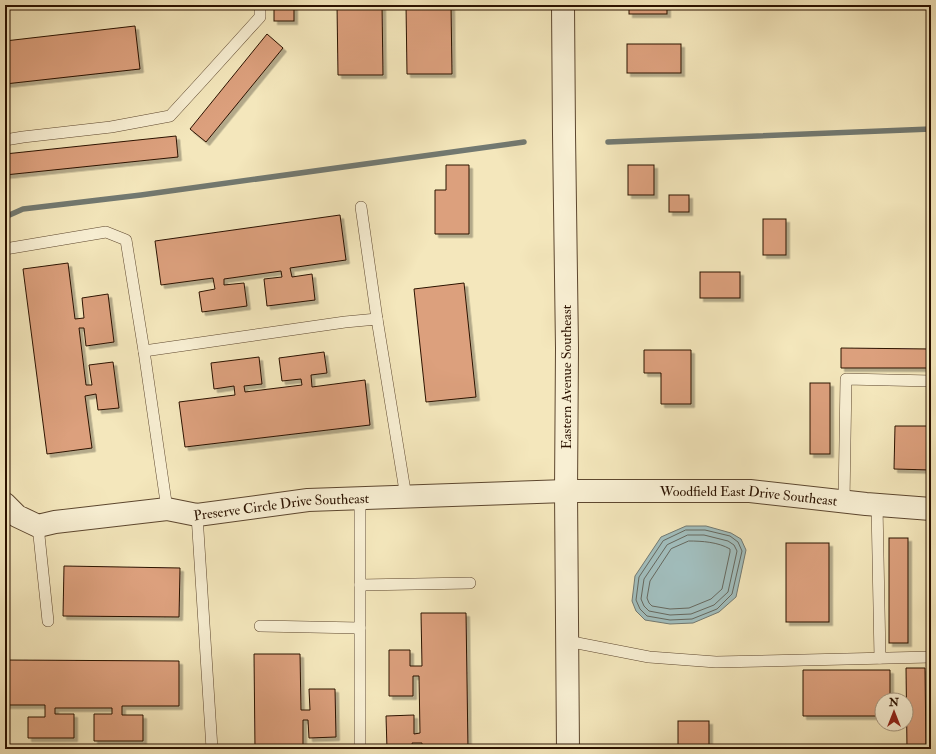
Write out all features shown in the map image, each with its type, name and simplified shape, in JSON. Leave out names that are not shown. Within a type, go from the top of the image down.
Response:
[{"type":"street","name":"Eastern Avenue Southeast","points":[[563,5],[567,348],[566,492],[568,749]]},
{"type":"street","name":"Preserve Circle Drive Southeast","points":[[38,526],[55,522],[167,509],[197,516],[308,500],[566,492]]},
{"type":"street","name":"Woodfield East Drive Southeast","points":[[566,492],[750,492],[931,510]]},
{"type":"street","points":[[5,504],[17,516],[38,526]]},
{"type":"lane","points":[[5,140],[111,127],[170,116],[260,17],[260,5]]},
{"type":"lane","points":[[361,207],[377,319],[406,496]]},
{"type":"lane","points":[[5,249],[106,232],[126,240],[167,509]]},
{"type":"lane","points":[[144,351],[345,322],[377,319]]},
{"type":"lane","points":[[844,502],[846,379],[931,381]]},
{"type":"lane","points":[[360,498],[360,749]]},
{"type":"lane","points":[[877,505],[880,658]]},
{"type":"lane","points":[[197,516],[212,749]]},
{"type":"lane","points":[[38,526],[48,621]]},
{"type":"lane","points":[[360,585],[470,583]]},
{"type":"lane","points":[[260,626],[360,628]]},
{"type":"lane","points":[[567,641],[649,657],[716,662],[931,657]]},
{"type":"water","points":[[686,526],[706,526],[731,533],[741,539],[746,550],[736,597],[719,612],[693,623],[670,624],[645,620],[636,611],[632,601],[635,576],[661,537]]},
{"type":"building","points":[[274,5],[294,5],[294,21],[274,21]]},
{"type":"building","points":[[337,5],[382,5],[383,75],[338,75]]},
{"type":"building","points":[[406,5],[451,5],[452,74],[407,74]]},
{"type":"building","points":[[629,5],[667,5],[667,14],[629,14]]},
{"type":"building","points":[[135,26],[140,69],[5,84],[5,41]]},
{"type":"building","points":[[267,34],[283,48],[206,142],[190,129]]},
{"type":"building","points":[[627,44],[681,44],[681,73],[627,73]]},
{"type":"building","points":[[176,136],[178,157],[5,175],[5,154]]},
{"type":"building","points":[[446,165],[469,165],[469,234],[435,234],[435,190],[446,190]]},
{"type":"building","points":[[628,165],[654,165],[654,195],[628,195]]},
{"type":"building","points":[[669,195],[689,195],[689,212],[669,212]]},
{"type":"building","points":[[340,215],[346,260],[290,268],[292,277],[312,274],[315,300],[267,306],[264,279],[282,277],[281,271],[224,279],[224,285],[244,283],[247,306],[202,312],[199,292],[215,289],[213,278],[161,285],[155,241]]},
{"type":"building","points":[[763,219],[786,219],[786,255],[763,255]]},
{"type":"building","points":[[68,263],[75,319],[84,318],[82,298],[108,294],[114,342],[86,346],[84,328],[79,328],[86,385],[92,385],[89,365],[113,362],[119,408],[98,410],[96,394],[85,396],[92,448],[47,454],[23,269]]},
{"type":"building","points":[[700,272],[740,272],[740,298],[700,298]]},
{"type":"building","points":[[464,283],[476,397],[426,402],[414,289]]},
{"type":"building","points":[[841,348],[931,349],[931,368],[841,368]]},
{"type":"building","points":[[644,350],[691,350],[691,404],[661,404],[661,373],[644,373]]},
{"type":"building","points":[[324,352],[327,373],[311,375],[312,387],[365,380],[370,425],[185,447],[179,402],[235,395],[234,386],[214,389],[211,363],[259,357],[262,384],[244,386],[245,392],[302,385],[301,379],[282,381],[279,358]]},
{"type":"building","points":[[810,383],[830,383],[830,454],[810,454]]},
{"type":"building","points":[[895,426],[931,426],[931,470],[894,469]]},
{"type":"building","points":[[889,538],[908,538],[908,643],[889,643]]},
{"type":"building","points":[[786,543],[829,543],[829,622],[786,622]]},
{"type":"building","points":[[64,566],[180,568],[179,617],[63,616]]},
{"type":"building","points":[[421,613],[466,613],[468,749],[422,749],[422,743],[412,743],[413,749],[387,749],[386,716],[414,715],[414,734],[420,733],[419,676],[413,676],[413,696],[389,696],[389,650],[410,650],[410,666],[422,666]]},
{"type":"building","points":[[254,654],[300,654],[301,710],[310,710],[309,689],[335,689],[336,737],[309,738],[308,720],[303,720],[303,749],[255,749]]},
{"type":"building","points":[[5,660],[179,661],[179,706],[122,706],[122,715],[143,715],[143,741],[94,741],[94,714],[112,714],[112,708],[55,708],[55,714],[74,714],[74,738],[28,738],[28,717],[45,717],[45,705],[5,705]]},
{"type":"building","points":[[906,668],[925,668],[926,749],[907,749],[907,732],[914,732],[914,692],[906,692]]},
{"type":"building","points":[[803,670],[890,670],[890,692],[874,692],[874,716],[803,716]]},
{"type":"building","points":[[678,721],[709,721],[709,749],[678,749]]},
{"type":"waterway","points":[[608,142],[931,129]]},
{"type":"waterway","points":[[5,217],[23,209],[141,195],[524,142]]}]
